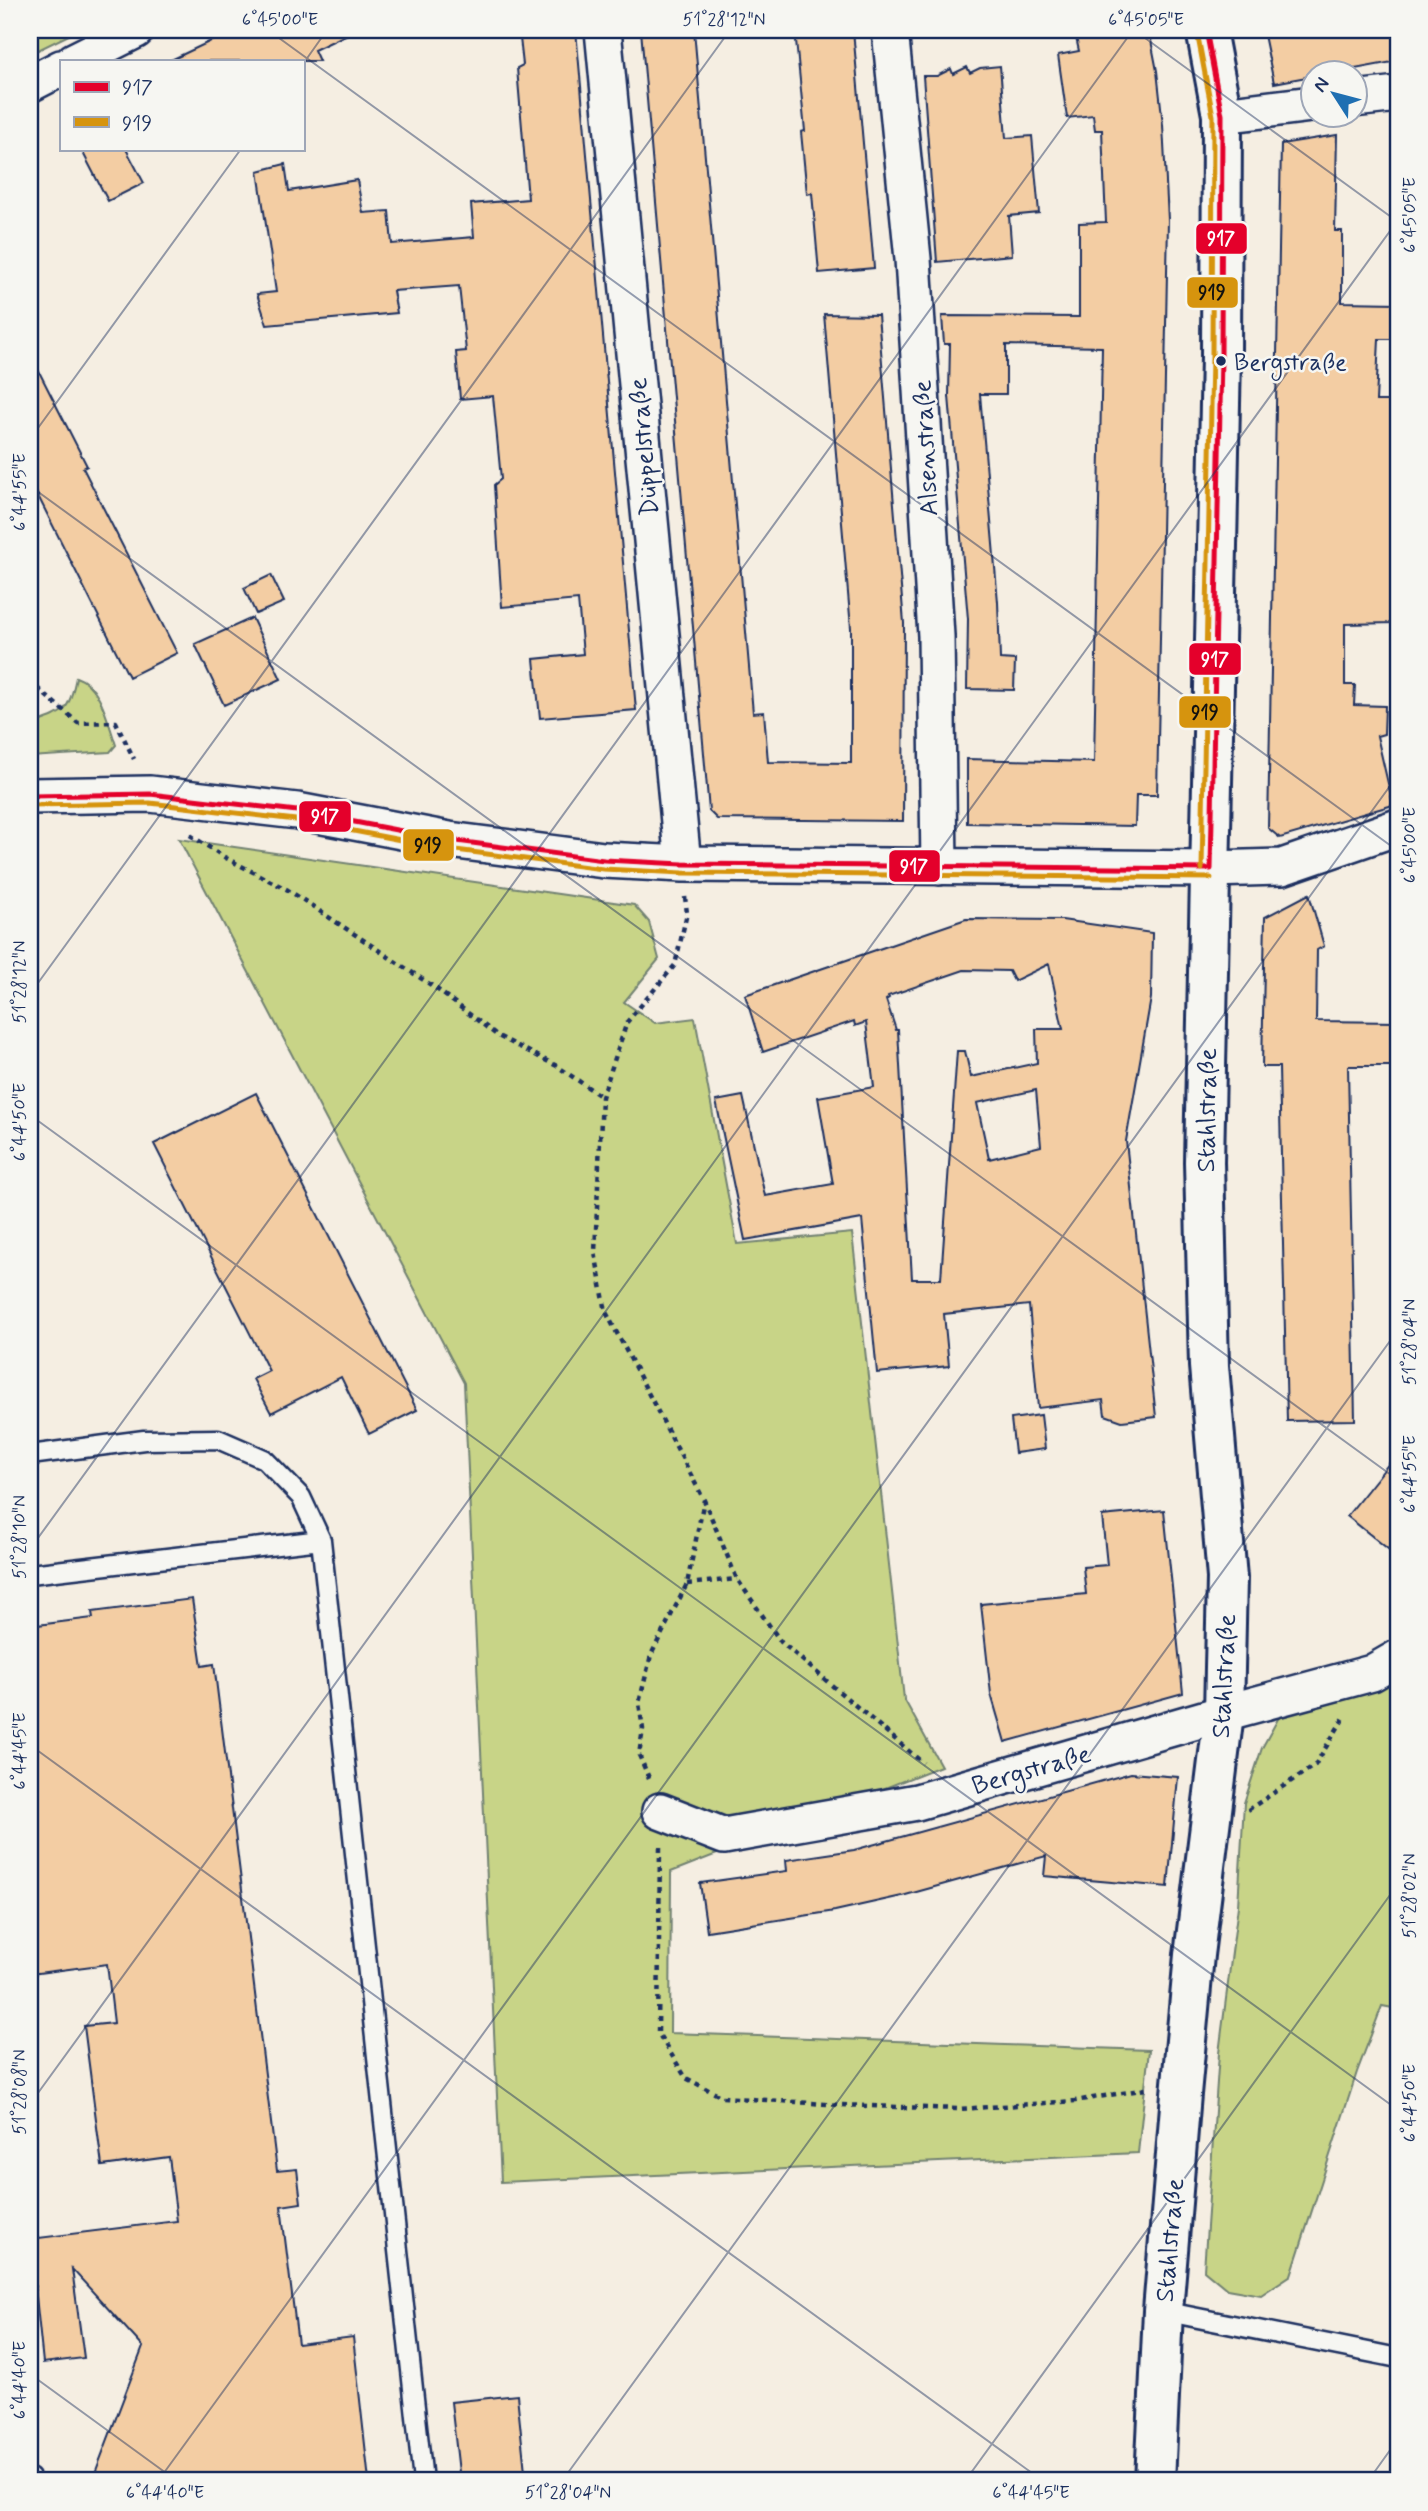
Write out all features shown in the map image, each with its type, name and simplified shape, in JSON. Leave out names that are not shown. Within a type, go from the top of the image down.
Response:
[{"type":"street","points":[[76,60],[136,30]]},
{"type":"street","name":"Düppelstraße","points":[[603,30],[683,864]]},
{"type":"street","name":"Alsenstraße","points":[[890,30],[913,259],[934,608],[939,867]]},
{"type":"street","name":"Stahlstraße","points":[[1155,2481],[1163,2311],[1181,2094],[1194,1955],[1224,1713],[1227,1578],[1209,1366],[1204,1162],[1221,356],[1222,115],[1206,30]]},
{"type":"street","points":[[30,84],[60,69]]},
{"type":"street","points":[[1368,97],[1398,94]]},
{"type":"street","points":[[1222,115],[1298,106]]},
{"type":"street","points":[[30,796],[150,794],[297,811],[475,843],[604,860],[683,864],[1211,869],[1282,867],[1398,827]]},
{"type":"street","name":"Bergstraße","points":[[660,1811],[724,1836],[917,1802],[1385,1665]]},
{"type":"lane","points":[[30,1455],[144,1440],[218,1439],[264,1459],[301,1497],[321,1540],[423,2481]]},
{"type":"lane","points":[[30,1574],[321,1540]]},
{"type":"lane","points":[[1163,2311],[1398,2358]]},
{"type":"path","points":[[30,682],[78,723],[116,722],[150,794],[192,837],[288,890],[434,987],[498,1036],[557,1066],[603,1097]]},
{"type":"path","points":[[683,864],[687,913],[675,965],[626,1023],[603,1097],[595,1252],[606,1312],[704,1500],[737,1578],[781,1642],[937,1776],[917,1802]]},
{"type":"path","points":[[704,1500],[687,1584],[651,1655],[639,1703],[643,1729],[639,1755],[654,1788],[660,1811],[658,2033],[686,2078],[722,2097],[894,2107],[960,2109],[1075,2101],[1150,2088],[1181,2094]]},
{"type":"path","points":[[687,1584],[737,1578]]},
{"type":"path","points":[[1210,1836],[1315,1765],[1385,1665]]},
{"type":"green space","points":[[30,30],[79,30],[30,54]]},
{"type":"green space","points":[[76,677],[85,681],[98,696],[116,745],[110,752],[30,757],[30,725],[63,710],[71,698]]},
{"type":"green space","points":[[179,839],[634,905],[649,922],[659,959],[624,1002],[655,1023],[695,1018],[737,1244],[852,1233],[904,1699],[941,1766],[671,1872],[670,2033],[1149,2050],[1138,2153],[501,2182],[464,1383]]},
{"type":"green space","points":[[1398,1677],[1398,2009],[1382,2006],[1357,2072],[1291,2275],[1261,2295],[1227,2289],[1204,2270],[1219,2053],[1238,1906],[1244,1803],[1262,1748],[1279,1717]]},
{"type":"building","points":[[234,30],[356,30],[314,50],[319,61],[171,60]]},
{"type":"building","points":[[522,30],[576,30],[636,710],[540,718],[534,659],[583,654],[578,600],[502,607],[494,485],[501,479],[493,396],[460,399],[456,352],[466,351],[459,286],[393,291],[397,313],[267,325],[257,294],[276,292],[258,171],[285,164],[289,191],[357,180],[363,213],[389,211],[392,244],[474,237],[471,204],[528,199],[517,68],[523,65],[520,38],[523,37]]},
{"type":"building","points":[[641,30],[694,30],[753,713],[764,712],[768,762],[851,763],[851,628],[824,314],[878,315],[904,623],[903,821],[717,819],[709,811]]},
{"type":"building","points":[[795,30],[853,30],[874,268],[819,273],[812,193],[807,194],[801,132],[805,131]]},
{"type":"building","points":[[1093,30],[1149,30],[1163,125],[1168,220],[1157,795],[1136,795],[1135,826],[967,823],[967,759],[1094,762],[1102,347],[1006,345],[1006,394],[980,394],[998,602],[1000,659],[1015,660],[1014,690],[967,689],[968,619],[949,396],[950,344],[944,344],[942,316],[1079,317],[1079,223],[1106,222],[1102,130],[1095,130],[1093,115],[1067,118],[1058,55],[1079,51],[1075,33]]},
{"type":"building","points":[[1263,30],[1398,30],[1398,61],[1368,67],[1368,60],[1298,60],[1298,79],[1274,83]]},
{"type":"building","points":[[1000,66],[1006,138],[1032,136],[1039,213],[1009,216],[1012,255],[937,262],[923,76],[937,76],[951,69],[953,74],[967,67],[970,73],[980,68]]},
{"type":"building","points":[[1337,135],[1335,231],[1342,231],[1342,302],[1398,303],[1398,339],[1379,339],[1376,401],[1398,401],[1394,623],[1345,624],[1345,685],[1355,685],[1354,705],[1385,706],[1384,734],[1377,736],[1393,805],[1280,838],[1268,828],[1281,144]]},
{"type":"building","points":[[82,150],[127,150],[144,183],[108,201]]},
{"type":"building","points":[[30,354],[87,466],[83,468],[177,653],[129,677],[30,480]]},
{"type":"building","points":[[271,575],[284,602],[256,614],[244,588]]},
{"type":"building","points":[[252,618],[281,679],[224,705],[195,644]]},
{"type":"building","points":[[1309,894],[1324,946],[1317,950],[1316,1021],[1398,1022],[1398,1066],[1348,1066],[1355,1420],[1287,1421],[1279,1067],[1262,1067],[1265,917]]},
{"type":"building","points":[[966,919],[1062,920],[1152,933],[1151,998],[1126,1141],[1156,1417],[1122,1421],[1105,1415],[1103,1400],[1038,1408],[1029,1305],[944,1314],[949,1366],[877,1373],[862,1219],[745,1240],[716,1101],[743,1096],[765,1196],[833,1184],[818,1097],[874,1087],[866,1022],[855,1026],[854,1021],[763,1052],[745,995]],"holes":[[[1049,964],[1063,1029],[1036,1029],[1037,1063],[971,1077],[965,1051],[957,1051],[941,1279],[912,1279],[898,1030],[886,1000],[888,996],[964,970],[1009,971],[1014,981]],[[1036,1090],[1041,1146],[989,1159],[977,1103]]]},
{"type":"building","points":[[256,1093],[417,1410],[369,1434],[341,1377],[271,1413],[253,1379],[269,1371],[154,1144]]},
{"type":"building","points":[[1041,1415],[1045,1449],[1015,1453],[1011,1419]]},
{"type":"building","points":[[1398,1452],[1398,1557],[1347,1516]]},
{"type":"building","points":[[1164,1510],[1183,1693],[1005,1742],[991,1694],[981,1604],[1086,1594],[1083,1567],[1107,1565],[1102,1516]]},
{"type":"building","points":[[192,1599],[202,1666],[214,1664],[277,2171],[297,2169],[301,2203],[281,2206],[298,2344],[353,2337],[369,2481],[92,2481],[143,2347],[72,2269],[84,2358],[43,2363],[30,2239],[177,2221],[169,2157],[102,2166],[84,2026],[114,2023],[107,1964],[30,1974],[30,1626],[93,1618],[92,1612]]},
{"type":"building","points":[[1131,1773],[1178,1777],[1168,1887],[1044,1876],[1046,1856],[902,1896],[835,1911],[707,1931],[700,1883],[787,1871],[786,1860],[854,1850]]},
{"type":"building","points":[[517,2395],[526,2481],[460,2481],[451,2402]]},
{"type":"transit line","name":"917","points":[[1206,30],[1222,115],[1221,356],[1211,869]]},
{"type":"transit line","name":"919","points":[[1197,32],[1213,116],[1212,356],[1202,869]]},
{"type":"transit line","name":"917","points":[[30,796],[150,794],[297,811],[449,840],[604,860],[683,864],[1211,869]]},
{"type":"transit line","name":"919","points":[[30,805],[150,803],[296,820],[448,849],[603,869],[683,873],[1211,878]]},
{"type":"place","name":"Bergstraße","points":[[1221,361]]}]
